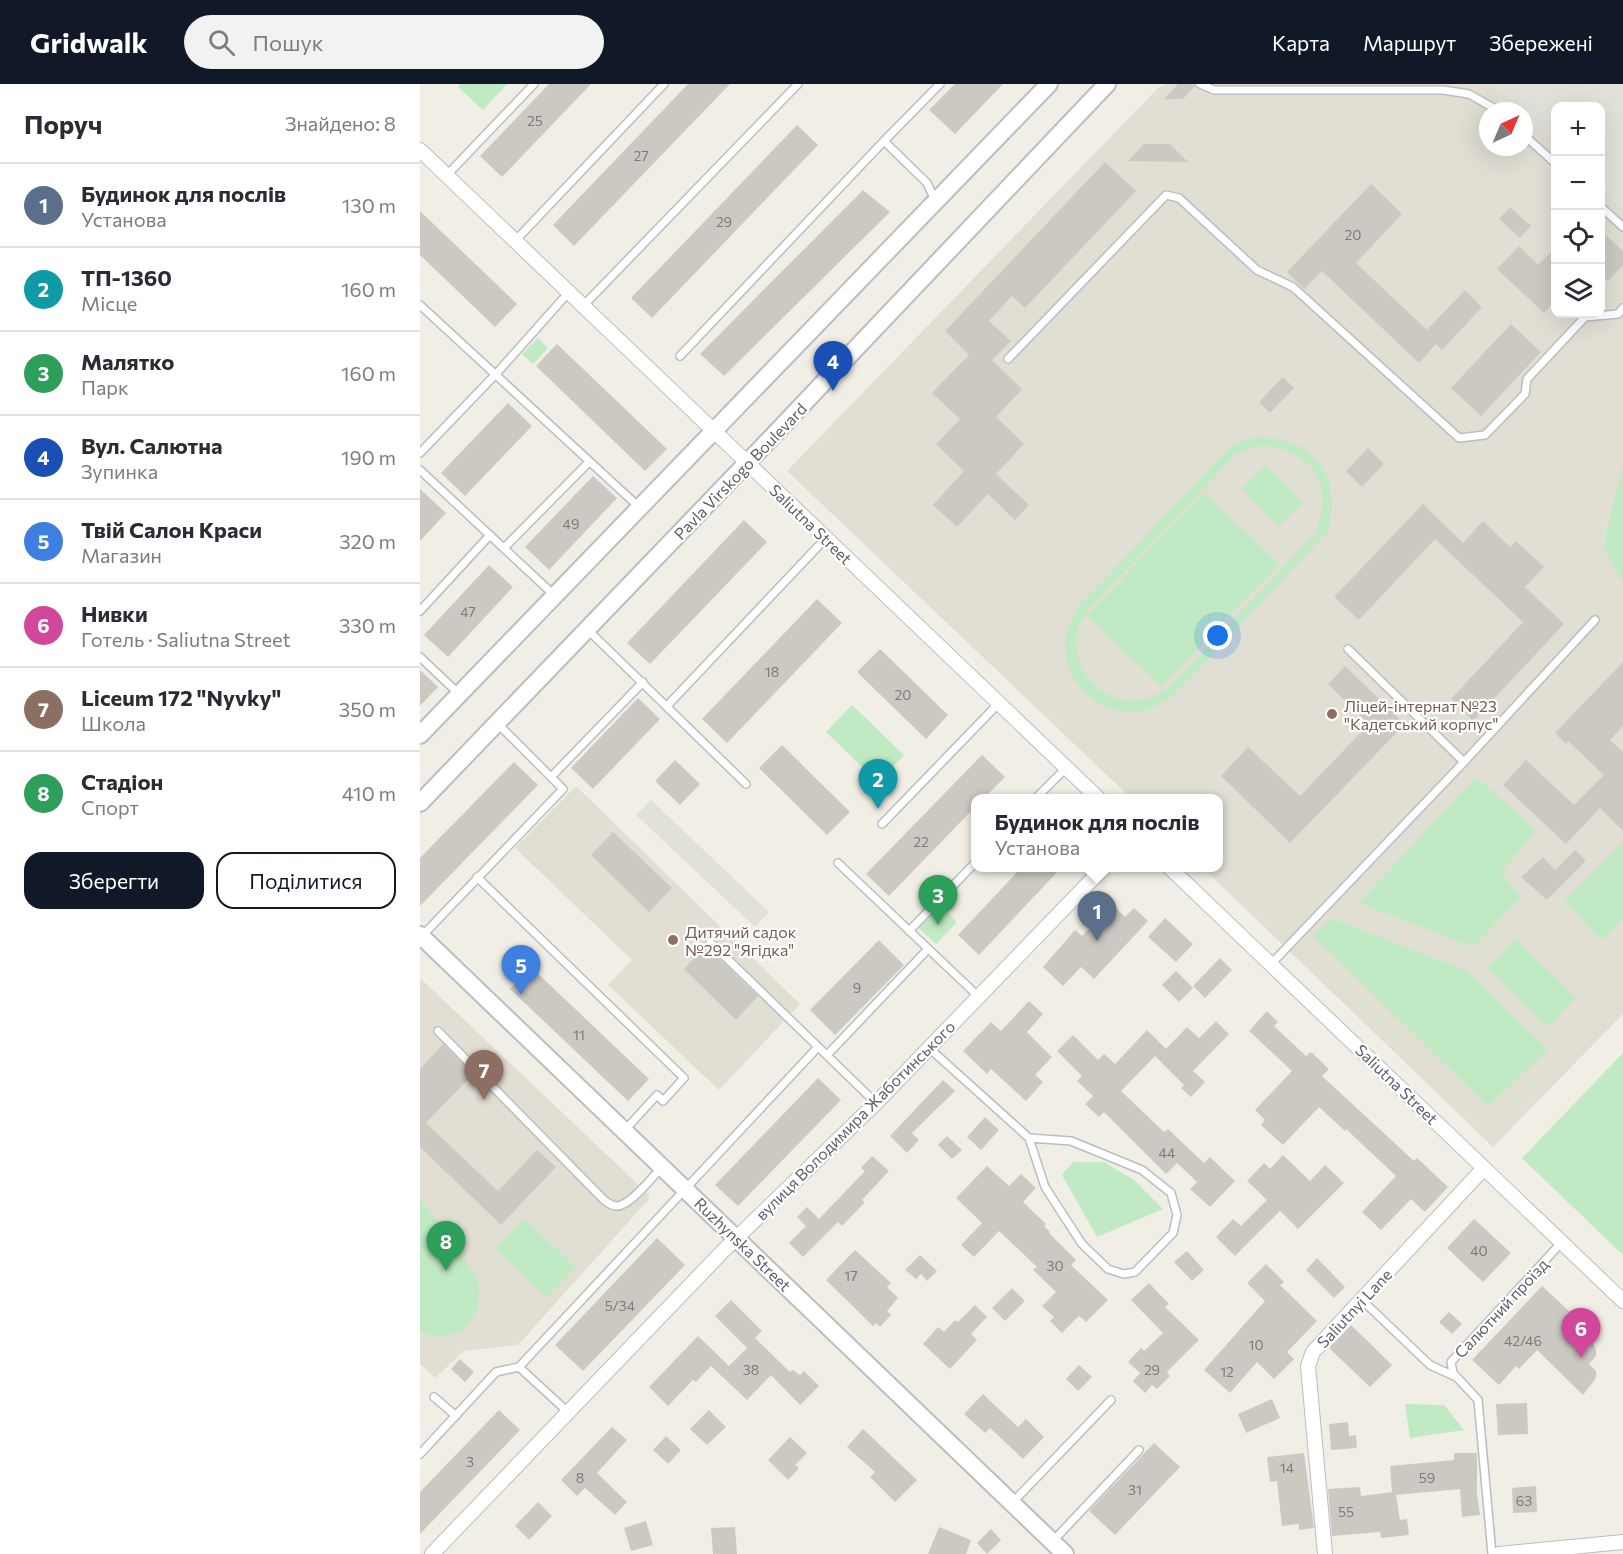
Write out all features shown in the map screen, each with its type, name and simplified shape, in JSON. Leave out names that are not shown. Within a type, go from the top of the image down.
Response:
[{"type":"street","points":[[420,735],[1049,84]]},
{"type":"street","name":"Pavla Virskogo Boulevard","points":[[420,803],[588,630],[1107,84]]},
{"type":"street","name":"Saliutna Street","points":[[420,150],[1094,794]]},
{"type":"street","name":"вулиця Володимира Жаботинського","points":[[432,1554],[736,1238],[876,1103],[1098,872]]},
{"type":"street","name":"Saliutna Street","points":[[1175,872],[1623,1300]]},
{"type":"street","name":"Ruzhynska Street","points":[[424,941],[1065,1554]]},
{"type":"street","name":"Saliutnyi Lane","points":[[1325,1554],[1308,1366],[1313,1352],[1484,1168]]},
{"type":"street","points":[[1499,1554],[1623,1542]]},
{"type":"lane","points":[[447,176],[534,84]]},
{"type":"lane","points":[[515,241],[664,84]]},
{"type":"lane","points":[[583,306],[798,84]]},
{"type":"lane","points":[[680,356],[940,84]]},
{"type":"lane","points":[[1200,84],[1214,90],[1443,90],[1469,94],[1483,102]]},
{"type":"lane","points":[[884,141],[927,183],[936,202]]},
{"type":"lane","points":[[1533,143],[1551,159]]},
{"type":"lane","points":[[1008,359],[1166,195],[1179,198],[1257,270],[1293,287],[1459,438],[1485,435],[1525,394],[1527,379],[1585,317],[1618,314],[1623,308]]},
{"type":"lane","points":[[1604,210],[1623,227]]},
{"type":"lane","points":[[420,453],[495,375],[569,292]]},
{"type":"lane","points":[[420,305],[639,507]]},
{"type":"lane","points":[[504,548],[589,462]]},
{"type":"lane","points":[[420,470],[554,596]]},
{"type":"lane","points":[[420,611],[490,535]]},
{"type":"lane","points":[[667,706],[826,538]]},
{"type":"lane","points":[[1271,964],[1464,762],[1595,620]]},
{"type":"lane","points":[[588,630],[747,784]]},
{"type":"lane","points":[[1348,649],[1464,762]]},
{"type":"lane","points":[[420,657],[459,694]]},
{"type":"lane","points":[[551,777],[643,682]]},
{"type":"lane","points":[[882,824],[999,704]]},
{"type":"lane","points":[[424,941],[477,877],[562,789],[497,723]]},
{"type":"lane","points":[[1040,794],[1066,768]]},
{"type":"lane","points":[[838,863],[979,997]]},
{"type":"lane","points":[[909,931],[971,866]]},
{"type":"lane","points":[[477,877],[684,1078],[663,1101],[657,1095],[624,1131]]},
{"type":"lane","points":[[710,942],[876,1103]]},
{"type":"lane","points":[[827,1054],[928,949]]},
{"type":"lane","points":[[438,1031],[603,1199],[613,1206],[623,1206],[662,1167]]},
{"type":"lane","points":[[420,1454],[495,1372],[519,1367],[818,1047]]},
{"type":"lane","points":[[929,1048],[1029,1138],[1045,1187],[1082,1244],[1108,1269],[1124,1274],[1135,1272],[1173,1233],[1177,1215],[1171,1193],[1142,1170],[1071,1141],[1029,1138]]},
{"type":"lane","name":"Салютний проїзд","points":[[1492,1554],[1478,1400],[1456,1377],[1451,1362],[1562,1242]]},
{"type":"lane","name":"Салютний проїзд","points":[[1362,1300],[1430,1365],[1456,1377]]},
{"type":"lane","points":[[519,1367],[569,1413]]},
{"type":"lane","points":[[434,1397],[456,1416]]},
{"type":"lane","points":[[1012,1503],[1111,1400]]},
{"type":"lane","points":[[1052,1542],[1139,1450]]},
{"type":"shaded area","points":[[1167,84],[1494,84],[1513,102],[1479,102],[1479,156],[1533,156],[1533,122],[1551,139],[1551,318],[1605,318],[1605,191],[1623,209],[1623,463],[1603,545],[1623,583],[1623,1014],[1493,1147],[1207,872],[1223,872],[1223,794],[1127,794],[787,471],[1159,87]]},
{"type":"shaded area","points":[[1494,84],[1623,84],[1623,209],[1605,191],[1605,102],[1551,102],[1551,139],[1533,122],[1533,102],[1513,102]]},
{"type":"shaded area","name":"Дитячий садок №292 \"Ягідка\"","points":[[576,786],[800,1004],[719,1090],[608,985],[632,960],[515,848]]},
{"type":"shaded area","points":[[651,800],[769,912],[755,927],[636,815]]},
{"type":"shaded area","points":[[420,978],[649,1194],[649,1199],[518,1345],[464,1351],[435,1378],[420,1364]]},
{"type":"green space","points":[[461,84],[507,84],[483,110],[458,87]]},
{"type":"green space","points":[[538,338],[548,348],[533,364],[522,354]]},
{"type":"green space","points":[[1253,437],[1274,438],[1293,443],[1308,452],[1319,463],[1327,477],[1331,493],[1331,512],[1327,533],[1172,697],[1154,707],[1134,712],[1108,708],[1086,693],[1071,672],[1066,659],[1065,646],[1071,621],[1078,607],[1233,444]],"holes":[[[1271,446],[1300,458],[1318,477],[1323,502],[1316,532],[1172,685],[1152,697],[1138,700],[1123,700],[1110,696],[1098,688],[1088,678],[1077,652],[1080,623],[1090,608],[1235,455],[1252,447]]]},
{"type":"green space","points":[[1623,463],[1623,583],[1603,546]]},
{"type":"green space","points":[[1265,465],[1303,502],[1279,526],[1242,489]]},
{"type":"green space","points":[[1204,492],[1279,564],[1162,687],[1087,616]]},
{"type":"green space","points":[[852,705],[904,755],[878,782],[826,732]]},
{"type":"green space","points":[[1476,777],[1536,830],[1501,873],[1521,897],[1473,947],[1359,903]]},
{"type":"green space","points":[[1623,842],[1623,918],[1602,940],[1564,901]]},
{"type":"green space","points":[[941,906],[957,922],[936,944],[919,928]]},
{"type":"green space","points":[[1331,918],[1467,971],[1548,1050],[1488,1106],[1313,936]]},
{"type":"green space","points":[[1516,939],[1576,998],[1548,1027],[1487,968]]},
{"type":"green space","points":[[1623,1053],[1623,1255],[1522,1158]]},
{"type":"green space","points":[[1073,1162],[1104,1162],[1134,1180],[1163,1209],[1097,1237],[1062,1175]]},
{"type":"green space","points":[[420,1198],[476,1276],[479,1290],[475,1315],[459,1332],[447,1336],[434,1336],[420,1332]]},
{"type":"green space","points":[[524,1219],[576,1267],[547,1297],[496,1249]]},
{"type":"green space","points":[[1405,1404],[1444,1405],[1464,1430],[1410,1438]]},
{"type":"building","points":[[549,84],[591,84],[502,177],[480,156]]},
{"type":"building","points":[[688,84],[730,84],[574,246],[553,225]]},
{"type":"building","points":[[955,84],[1003,84],[955,134],[929,110]]},
{"type":"building","points":[[1178,84],[1194,84],[1195,86],[1183,99],[1164,99]]},
{"type":"building","points":[[797,125],[818,145],[652,318],[631,298]]},
{"type":"building","points":[[1144,144],[1170,144],[1188,162],[1128,161]]},
{"type":"building","points":[[1105,162],[1136,191],[1025,308],[1012,296],[989,321],[1011,341],[992,360],[1022,389],[996,417],[1024,444],[996,474],[1029,505],[1015,520],[988,494],[957,527],[933,505],[964,471],[936,444],[960,419],[932,393],[969,355],[945,331]]},
{"type":"building","points":[[1371,184],[1402,214],[1356,263],[1427,330],[1465,290],[1482,307],[1442,350],[1436,344],[1419,363],[1322,271],[1304,289],[1287,272]]},
{"type":"building","points":[[863,190],[890,212],[724,376],[700,354]]},
{"type":"building","points":[[1510,207],[1531,226],[1520,238],[1499,219]]},
{"type":"building","points":[[420,211],[517,304],[495,327],[420,255]]},
{"type":"building","points":[[1605,235],[1623,251],[1623,265],[1608,281],[1605,278]]},
{"type":"building","points":[[1519,246],[1538,265],[1551,252],[1551,305],[1544,313],[1497,269]]},
{"type":"building","points":[[1511,324],[1541,352],[1481,416],[1451,388]]},
{"type":"building","points":[[557,344],[667,449],[645,471],[536,366]]},
{"type":"building","points":[[1283,377],[1294,388],[1270,413],[1259,402]]},
{"type":"building","points":[[508,403],[532,426],[465,496],[441,473]]},
{"type":"building","points":[[1368,448],[1384,464],[1362,487],[1346,471]]},
{"type":"building","points":[[593,476],[617,498],[549,570],[525,547]]},
{"type":"building","points":[[420,489],[446,513],[420,541]]},
{"type":"building","points":[[1423,504],[1463,543],[1483,521],[1510,547],[1516,541],[1544,567],[1525,587],[1564,624],[1473,721],[1451,699],[1523,622],[1435,539],[1359,620],[1334,597]]},
{"type":"building","points":[[744,520],[767,542],[650,664],[627,643]]},
{"type":"building","points":[[489,565],[513,587],[448,657],[424,635]]},
{"type":"building","points":[[817,599],[842,623],[727,743],[702,719]]},
{"type":"building","points":[[880,649],[948,715],[926,739],[857,672]]},
{"type":"building","points":[[1623,662],[1623,726],[1610,740],[1623,752],[1623,831],[1600,808],[1566,844],[1503,785],[1526,760],[1574,805],[1604,775],[1568,741],[1566,744],[1555,733]]},
{"type":"building","points":[[1345,666],[1405,724],[1290,843],[1221,776],[1248,747],[1300,796],[1369,724],[1328,684]]},
{"type":"building","points":[[420,670],[438,687],[420,706]]},
{"type":"building","points":[[638,698],[660,719],[593,789],[571,768]]},
{"type":"building","points":[[782,745],[850,812],[827,835],[759,768]]},
{"type":"building","points":[[982,755],[1005,777],[988,794],[971,794],[971,811],[889,896],[866,874]]},
{"type":"building","points":[[675,760],[700,784],[680,805],[655,781]]},
{"type":"building","points":[[514,762],[538,785],[420,906],[420,858]]},
{"type":"building","points":[[613,832],[672,888],[649,912],[591,855]]},
{"type":"building","points":[[1575,850],[1586,861],[1547,900],[1521,877],[1543,857],[1555,870]]},
{"type":"building","points":[[1017,872],[1057,872],[979,955],[958,935]]},
{"type":"building","points":[[1134,908],[1148,921],[1094,979],[1081,967],[1063,986],[1043,967],[1075,930],[1082,936],[1104,912],[1109,917],[1117,909],[1125,917]]},
{"type":"building","points":[[1165,918],[1193,944],[1176,962],[1148,937]]},
{"type":"building","points":[[879,940],[904,965],[835,1035],[810,1010]]},
{"type":"building","points":[[706,946],[758,996],[736,1020],[684,969]]},
{"type":"building","points":[[1220,958],[1232,970],[1205,998],[1193,986]]},
{"type":"building","points":[[531,967],[649,1079],[628,1101],[510,989]]},
{"type":"building","points":[[1176,971],[1193,988],[1179,1002],[1162,985]]},
{"type":"building","points":[[1029,1001],[1043,1014],[1027,1032],[1052,1057],[1035,1075],[1043,1082],[1026,1101],[991,1069],[987,1074],[963,1051],[991,1022],[1001,1031]]},
{"type":"building","points":[[1267,1011],[1278,1022],[1274,1026],[1306,1056],[1311,1052],[1329,1069],[1322,1076],[1414,1161],[1417,1158],[1448,1187],[1425,1212],[1411,1199],[1381,1230],[1362,1212],[1396,1176],[1319,1107],[1283,1145],[1261,1125],[1265,1120],[1255,1110],[1292,1071],[1249,1031]]},
{"type":"building","points":[[1216,1021],[1229,1034],[1193,1071],[1205,1082],[1191,1097],[1181,1088],[1184,1085],[1155,1056],[1121,1091],[1164,1132],[1168,1129],[1204,1163],[1210,1157],[1235,1181],[1210,1207],[1190,1189],[1197,1182],[1177,1163],[1166,1174],[1104,1112],[1099,1117],[1085,1104],[1093,1096],[1077,1081],[1082,1076],[1057,1051],[1073,1035],[1098,1060],[1104,1054],[1115,1064],[1147,1030],[1166,1049],[1187,1027],[1199,1038]]},
{"type":"building","points":[[443,1044],[473,1074],[426,1123],[498,1191],[537,1150],[556,1167],[501,1225],[420,1147],[420,1069]]},
{"type":"building","points":[[818,1078],[841,1100],[738,1206],[715,1185]]},
{"type":"building","points":[[943,1080],[955,1091],[912,1133],[919,1140],[907,1153],[890,1136]]},
{"type":"building","points":[[985,1117],[999,1130],[981,1150],[967,1137]]},
{"type":"building","points":[[947,1136],[962,1150],[952,1159],[938,1145]]},
{"type":"building","points":[[1283,1155],[1310,1181],[1325,1165],[1344,1183],[1298,1229],[1280,1211],[1235,1256],[1216,1237],[1233,1219],[1241,1226],[1267,1200],[1247,1181],[1264,1163],[1270,1169]]},
{"type":"building","points":[[872,1156],[889,1171],[862,1200],[865,1202],[842,1226],[838,1222],[803,1257],[789,1243],[806,1226],[797,1217],[807,1207],[819,1219],[865,1171],[861,1168]]},
{"type":"building","points":[[987,1166],[1009,1186],[1021,1174],[1036,1188],[1023,1202],[1046,1224],[1044,1226],[1049,1233],[1076,1260],[1071,1265],[1108,1300],[1086,1322],[1079,1316],[1062,1333],[1050,1321],[1054,1317],[1042,1306],[1056,1292],[1033,1270],[1037,1267],[999,1231],[974,1257],[961,1245],[982,1223],[956,1198]]},
{"type":"building","points":[[1474,1219],[1511,1253],[1483,1282],[1447,1248]]},
{"type":"building","points":[[657,1238],[685,1265],[583,1371],[555,1345]]},
{"type":"building","points":[[855,1250],[891,1283],[887,1287],[898,1298],[887,1311],[891,1315],[880,1327],[876,1323],[873,1326],[826,1280]]},
{"type":"building","points":[[1187,1251],[1204,1270],[1192,1281],[1174,1262]]},
{"type":"building","points":[[920,1255],[937,1271],[927,1281],[921,1274],[916,1279],[905,1270]]},
{"type":"building","points":[[1317,1258],[1345,1287],[1334,1298],[1306,1270]]},
{"type":"building","points":[[1266,1264],[1284,1282],[1280,1285],[1317,1321],[1287,1352],[1294,1359],[1274,1379],[1257,1362],[1230,1393],[1204,1370],[1265,1301],[1247,1283]]},
{"type":"building","points":[[1149,1283],[1169,1304],[1165,1307],[1199,1340],[1167,1372],[1170,1376],[1157,1389],[1152,1385],[1145,1393],[1133,1381],[1140,1373],[1128,1362],[1141,1348],[1144,1351],[1163,1333],[1131,1300]]},
{"type":"building","points":[[1542,1286],[1569,1311],[1565,1315],[1592,1341],[1596,1350],[1596,1356],[1589,1364],[1596,1371],[1596,1378],[1583,1395],[1537,1350],[1519,1369],[1516,1366],[1499,1385],[1472,1360]]},
{"type":"building","points":[[1012,1288],[1025,1301],[1005,1321],[992,1308]]},
{"type":"building","points":[[731,1300],[762,1331],[755,1338],[790,1372],[793,1370],[800,1375],[804,1371],[819,1386],[800,1405],[771,1375],[747,1400],[711,1366],[696,1382],[693,1380],[668,1406],[649,1387],[698,1336],[729,1366],[747,1348],[715,1316]]},
{"type":"building","points":[[975,1305],[987,1317],[971,1334],[977,1340],[950,1369],[923,1344],[938,1327],[944,1332],[955,1320],[958,1322]]},
{"type":"building","points":[[1449,1312],[1462,1324],[1452,1334],[1439,1322]]},
{"type":"building","points":[[1351,1325],[1392,1365],[1370,1387],[1329,1348]]},
{"type":"building","points":[[460,1359],[474,1372],[465,1382],[451,1369]]},
{"type":"building","points":[[1079,1365],[1092,1377],[1078,1391],[1066,1379]]},
{"type":"building","points":[[983,1394],[1018,1427],[1026,1419],[1044,1437],[1023,1459],[990,1428],[985,1433],[964,1414]]},
{"type":"building","points":[[1272,1399],[1280,1418],[1246,1433],[1238,1414]]},
{"type":"building","points":[[1527,1403],[1528,1434],[1498,1435],[1496,1404]]},
{"type":"building","points":[[499,1410],[520,1430],[420,1534],[420,1492]]},
{"type":"building","points":[[709,1410],[726,1427],[707,1445],[690,1429]]},
{"type":"building","points":[[1348,1422],[1349,1436],[1356,1435],[1357,1448],[1331,1450],[1329,1424]]},
{"type":"building","points":[[612,1427],[627,1440],[597,1473],[627,1502],[615,1515],[585,1488],[577,1496],[561,1480]]},
{"type":"building","points":[[863,1429],[917,1480],[895,1502],[870,1477],[875,1472],[847,1447]]},
{"type":"building","points":[[666,1436],[681,1450],[668,1464],[653,1450]]},
{"type":"building","points":[[790,1437],[807,1453],[795,1465],[799,1468],[788,1480],[768,1460]]},
{"type":"building","points":[[1154,1443],[1180,1467],[1115,1535],[1089,1511]]},
{"type":"building","points":[[1304,1453],[1314,1528],[1299,1530],[1299,1524],[1282,1526],[1277,1481],[1270,1482],[1267,1457]]},
{"type":"building","points":[[1454,1453],[1477,1453],[1477,1494],[1480,1515],[1462,1517],[1460,1489],[1396,1495],[1400,1520],[1407,1519],[1409,1535],[1381,1538],[1380,1532],[1332,1536],[1328,1489],[1360,1487],[1361,1496],[1392,1492],[1390,1466],[1454,1460]]},
{"type":"building","points":[[1536,1486],[1537,1512],[1513,1513],[1512,1488]]},
{"type":"building","points":[[538,1502],[552,1516],[529,1540],[515,1526]]},
{"type":"building","points":[[646,1521],[653,1545],[631,1551],[624,1528]]},
{"type":"building","points":[[735,1527],[737,1554],[713,1554],[711,1528]]},
{"type":"building","points":[[939,1527],[971,1540],[966,1554],[928,1554]]},
{"type":"building","points":[[991,1529],[1001,1540],[987,1554],[977,1543]]},
{"type":"place","name":"Вул. Салютна","points":[[833,391]]},
{"type":"place","name":"Ліцей-інтернат №23 \"Кадетський корпус\"","points":[[1332,714]]},
{"type":"place","name":"ТП-1360","points":[[878,809]]},
{"type":"place","name":"Малятко","points":[[938,925]]},
{"type":"place","name":"Дитячий садок №292 \"Ягідка\"","points":[[673,940]]},
{"type":"place","name":"Будинок для послів","points":[[1097,941]]},
{"type":"place","name":"Твій Салон Краси","points":[[521,995]]},
{"type":"place","name":"Liceum 172 \"Nyvky\"","points":[[484,1100]]},
{"type":"place","name":"Стадіон","points":[[446,1271]]},
{"type":"place","name":"Нивки","points":[[1581,1358]]}]
